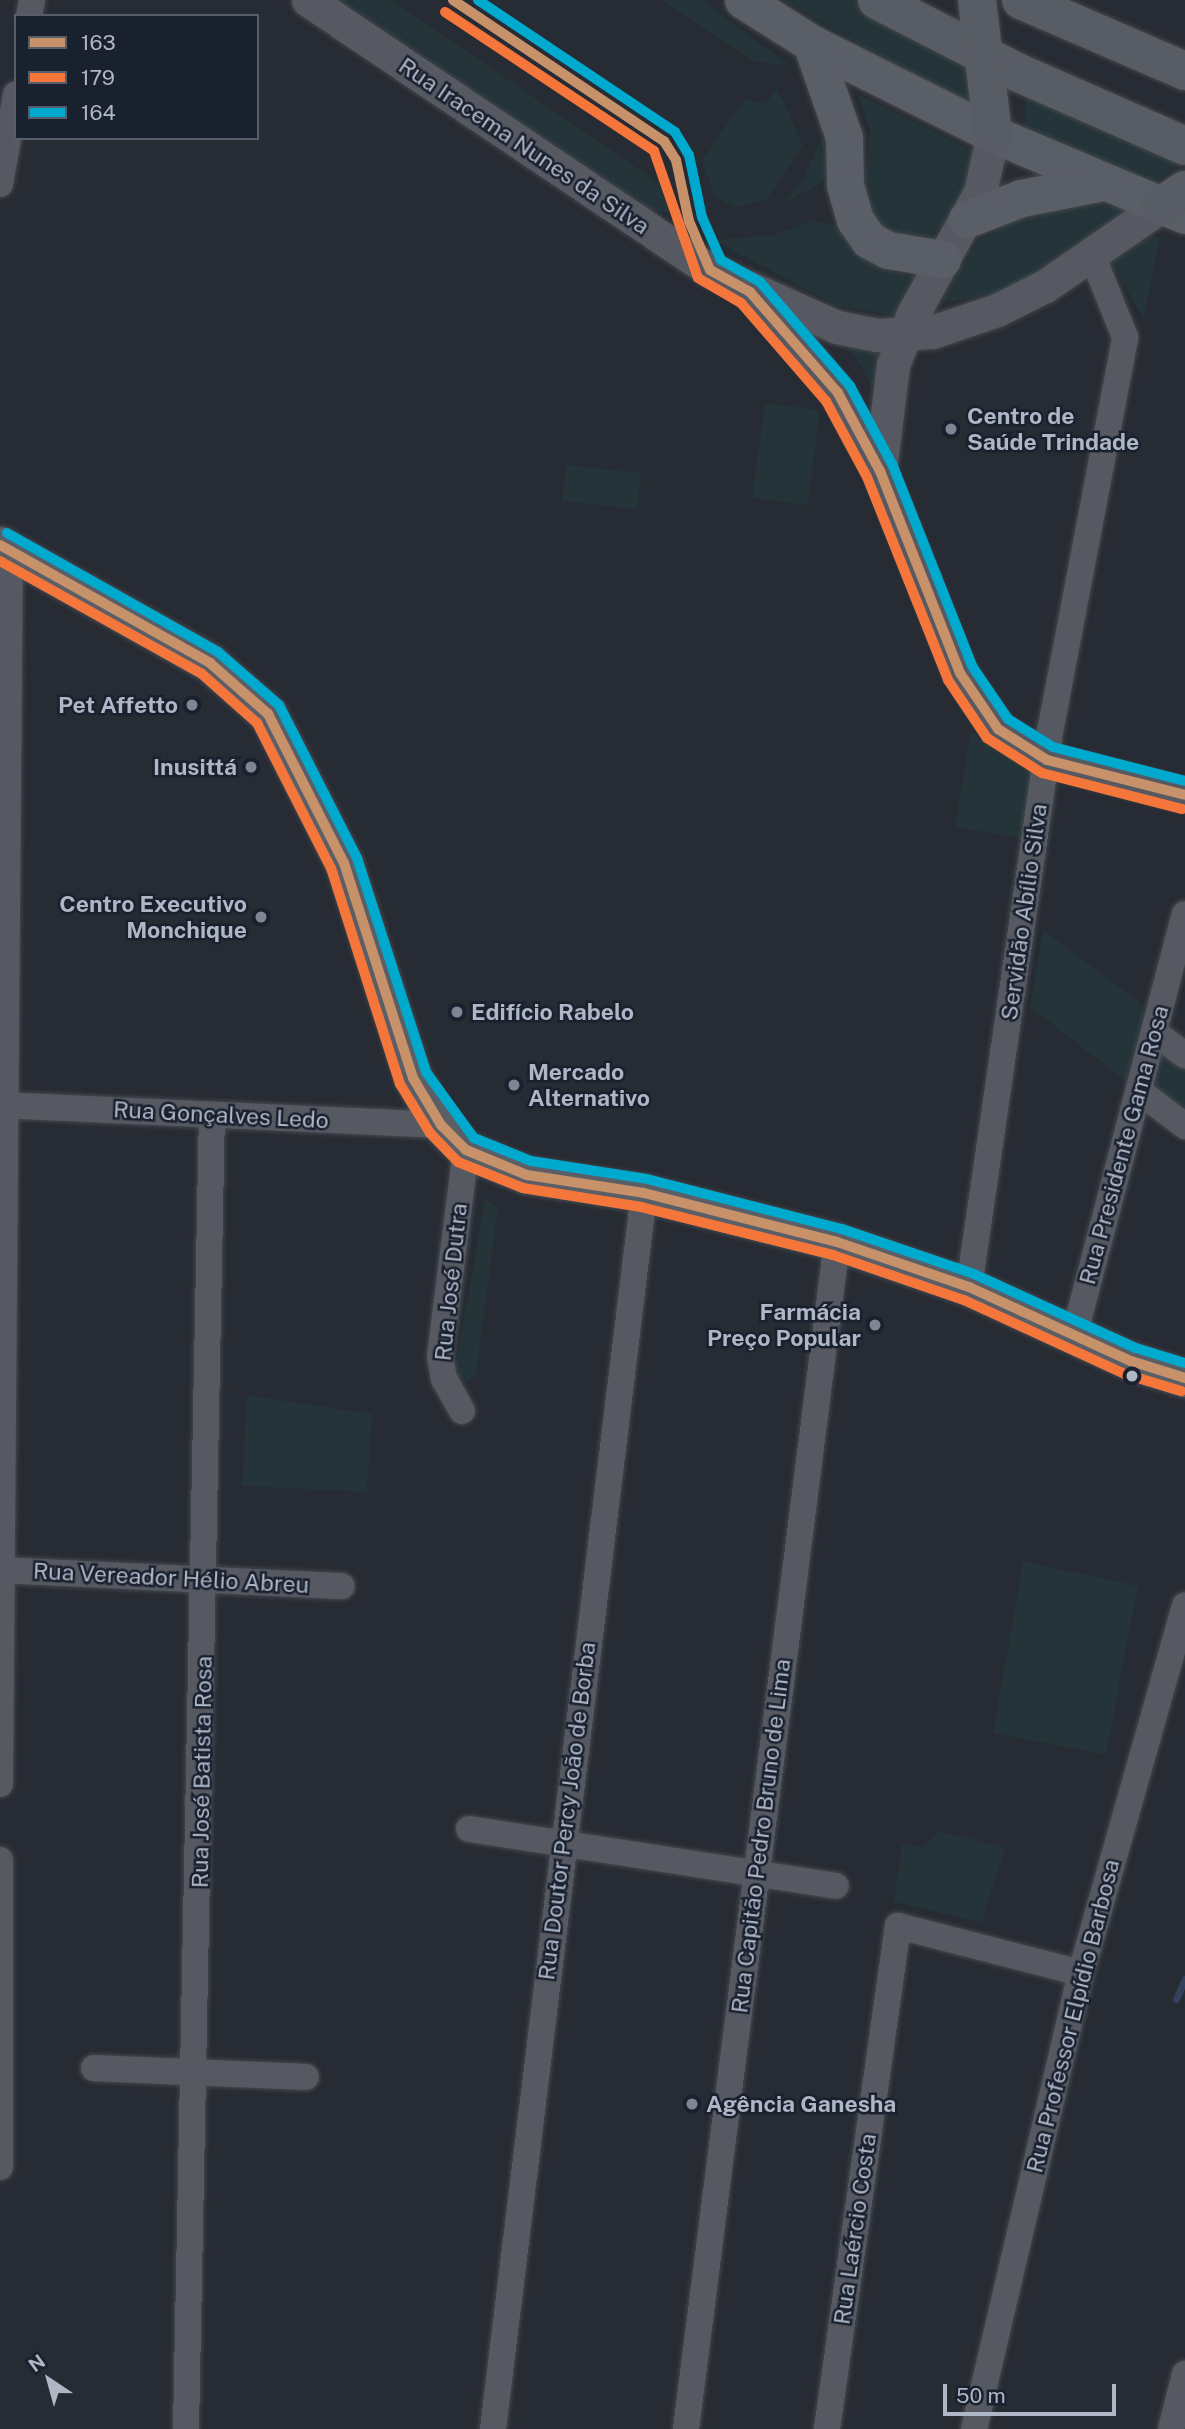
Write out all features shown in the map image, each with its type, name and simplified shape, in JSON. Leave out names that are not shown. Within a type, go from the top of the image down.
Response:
[{"type":"main road","points":[[743,0],[811,43],[993,134],[1105,182],[1177,204]]},
{"type":"main road","points":[[877,0],[988,58],[1185,146]]},
{"type":"main road","points":[[977,0],[988,58],[993,134]]},
{"type":"main road","points":[[1021,0],[1185,71]]},
{"type":"main road","points":[[811,43],[844,137],[845,185],[855,220],[869,240],[888,250],[943,259]]},
{"type":"main road","points":[[967,219],[1021,198],[1105,182]]},
{"type":"main road","points":[[5,548],[210,663],[268,713],[330,830],[399,1042],[454,1138],[527,1175],[644,1193],[837,1242],[969,1287],[1074,1336],[1185,1378]]},
{"type":"street","name":"Rua Iracema Nunes da Silva","points":[[309,0],[750,292],[837,327],[904,335],[998,310],[1177,204]]},
{"type":"street","points":[[0,184],[14,105]]},
{"type":"street","points":[[880,471],[893,365],[904,335],[967,219],[993,134]]},
{"type":"street","name":"Servidão Abílio Silva","points":[[969,1287],[1047,760],[1125,337],[1092,256]]},
{"type":"street","points":[[750,292],[817,362],[880,471],[923,592],[976,702],[998,729],[1047,760],[1185,795]]},
{"type":"street","points":[[0,1784],[5,548]]},
{"type":"street","name":"Rua Presidente Gama Rosa","points":[[1074,1336],[1185,914]]},
{"type":"street","points":[[1154,1032],[1185,1055]]},
{"type":"street","points":[[1139,1091],[1185,1126]]},
{"type":"street","name":"Rua Gonçalves Ledo","points":[[4,1105],[212,1115],[454,1138]]},
{"type":"street","name":"Rua José Batista Rosa","points":[[186,2429],[207,1580],[212,1115]]},
{"type":"street","name":"Rua José Dutra","points":[[454,1138],[440,1356],[444,1379],[462,1411]]},
{"type":"street","name":"Rua Doutor Percy João de Borba","points":[[493,2429],[644,1193]]},
{"type":"street","name":"Rua Capitão Pedro Bruno de Lima","points":[[686,2429],[837,1242]]},
{"type":"street","name":"Rua Vereador Hélio Abreu","points":[[1,1570],[342,1586]]},
{"type":"street","name":"Rua Professor Elpídio Barbosa","points":[[974,2429],[1081,1973],[1185,1605]]},
{"type":"street","points":[[469,1829],[836,1886]]},
{"type":"street","points":[[0,1860],[0,2167]]},
{"type":"street","name":"Rua Laércio Costa","points":[[827,2429],[898,1926],[1081,1973]]},
{"type":"street","points":[[94,2068],[306,2077]]},
{"type":"street","points":[[1171,2429],[1185,2374]]},
{"type":"shaded area","points":[[339,0],[392,0],[669,190],[677,213],[651,211]]},
{"type":"shaded area","points":[[661,0],[702,0],[790,66],[752,61]]},
{"type":"shaded area","points":[[782,0],[853,0],[968,62],[972,107]]},
{"type":"shaded area","points":[[777,88],[803,145],[766,200],[735,207],[716,198],[702,162],[745,98],[765,104]]},
{"type":"shaded area","points":[[1026,91],[1185,161],[1148,187],[1026,133]]},
{"type":"shaded area","points":[[858,94],[976,152],[969,189],[953,218],[925,240],[884,237],[863,196],[870,130]]},
{"type":"shaded area","points":[[828,138],[832,167],[819,185],[784,203],[803,180],[821,139]]},
{"type":"shaded area","points":[[1089,202],[1130,210],[1048,266],[990,294],[939,304],[979,239],[1046,203]]},
{"type":"shaded area","points":[[813,220],[832,225],[890,272],[918,277],[899,317],[835,305],[714,240],[773,235]]},
{"type":"shaded area","points":[[1144,235],[1160,237],[1144,318],[1111,264]]},
{"type":"shaded area","points":[[840,340],[885,348],[876,396],[861,365]]},
{"type":"shaded area","points":[[765,403],[820,410],[808,505],[752,498]]},
{"type":"shaded area","points":[[566,465],[641,473],[637,509],[562,501]]},
{"type":"shaded area","points":[[971,732],[1042,770],[1027,839],[955,827]]},
{"type":"shaded area","points":[[1043,930],[1146,1007],[1126,1081],[1030,1007]]},
{"type":"shaded area","points":[[1162,1046],[1185,1064],[1185,1118],[1150,1091]]},
{"type":"shaded area","points":[[485,1200],[498,1207],[476,1375],[465,1383],[454,1374]]},
{"type":"shaded area","points":[[247,1395],[372,1414],[367,1492],[242,1486]]},
{"type":"shaded area","points":[[1023,1561],[1138,1586],[1106,1755],[993,1733]]},
{"type":"shaded area","points":[[940,1831],[1005,1847],[982,1922],[894,1902],[902,1844],[924,1847]]},
{"type":"waterway","points":[[1176,1999],[1185,1979]]},
{"type":"transit line","name":"163","points":[[453,0],[664,141],[676,160],[689,221],[710,270],[750,292],[838,393],[880,471],[960,673],[998,729],[1047,760],[1185,795]]},
{"type":"transit line","name":"164","points":[[478,0],[675,132],[689,155],[702,217],[721,260],[760,282],[850,386],[893,466],[972,666],[1008,719],[1053,747],[1185,781]]},
{"type":"transit line","name":"179","points":[[445,12],[654,151],[698,278],[741,303],[826,401],[867,477],[948,680],[987,738],[1042,773],[1182,809]]},
{"type":"transit line","name":"164","points":[[7,533],[218,652],[279,705],[357,858],[426,1072],[474,1138],[531,1161],[647,1179],[842,1229],[974,1274],[1136,1348],[1185,1363]]},
{"type":"transit line","name":"163","points":[[0,545],[210,663],[268,714],[344,863],[413,1078],[441,1125],[466,1150],[527,1175],[644,1193],[837,1242],[969,1287],[1131,1361],[1185,1378]]},
{"type":"transit line","name":"179","points":[[0,561],[202,674],[257,723],[331,868],[400,1084],[430,1133],[458,1162],[523,1188],[641,1207],[833,1255],[964,1300],[1125,1374],[1181,1391]]},
{"type":"place","name":"Centro de Saúde Trindade","points":[[951,429]]},
{"type":"place","name":"Pet Affetto","points":[[192,705]]},
{"type":"place","name":"Inusittá","points":[[251,767]]},
{"type":"place","name":"Centro Executivo Monchique","points":[[261,917]]},
{"type":"place","name":"Edifício Rabelo","points":[[457,1012]]},
{"type":"place","name":"Mercado Alternativo","points":[[514,1085]]},
{"type":"place","name":"Farmácia Preço Popular","points":[[875,1325]]},
{"type":"place","name":"Agência Ganesha","points":[[692,2104]]}]
